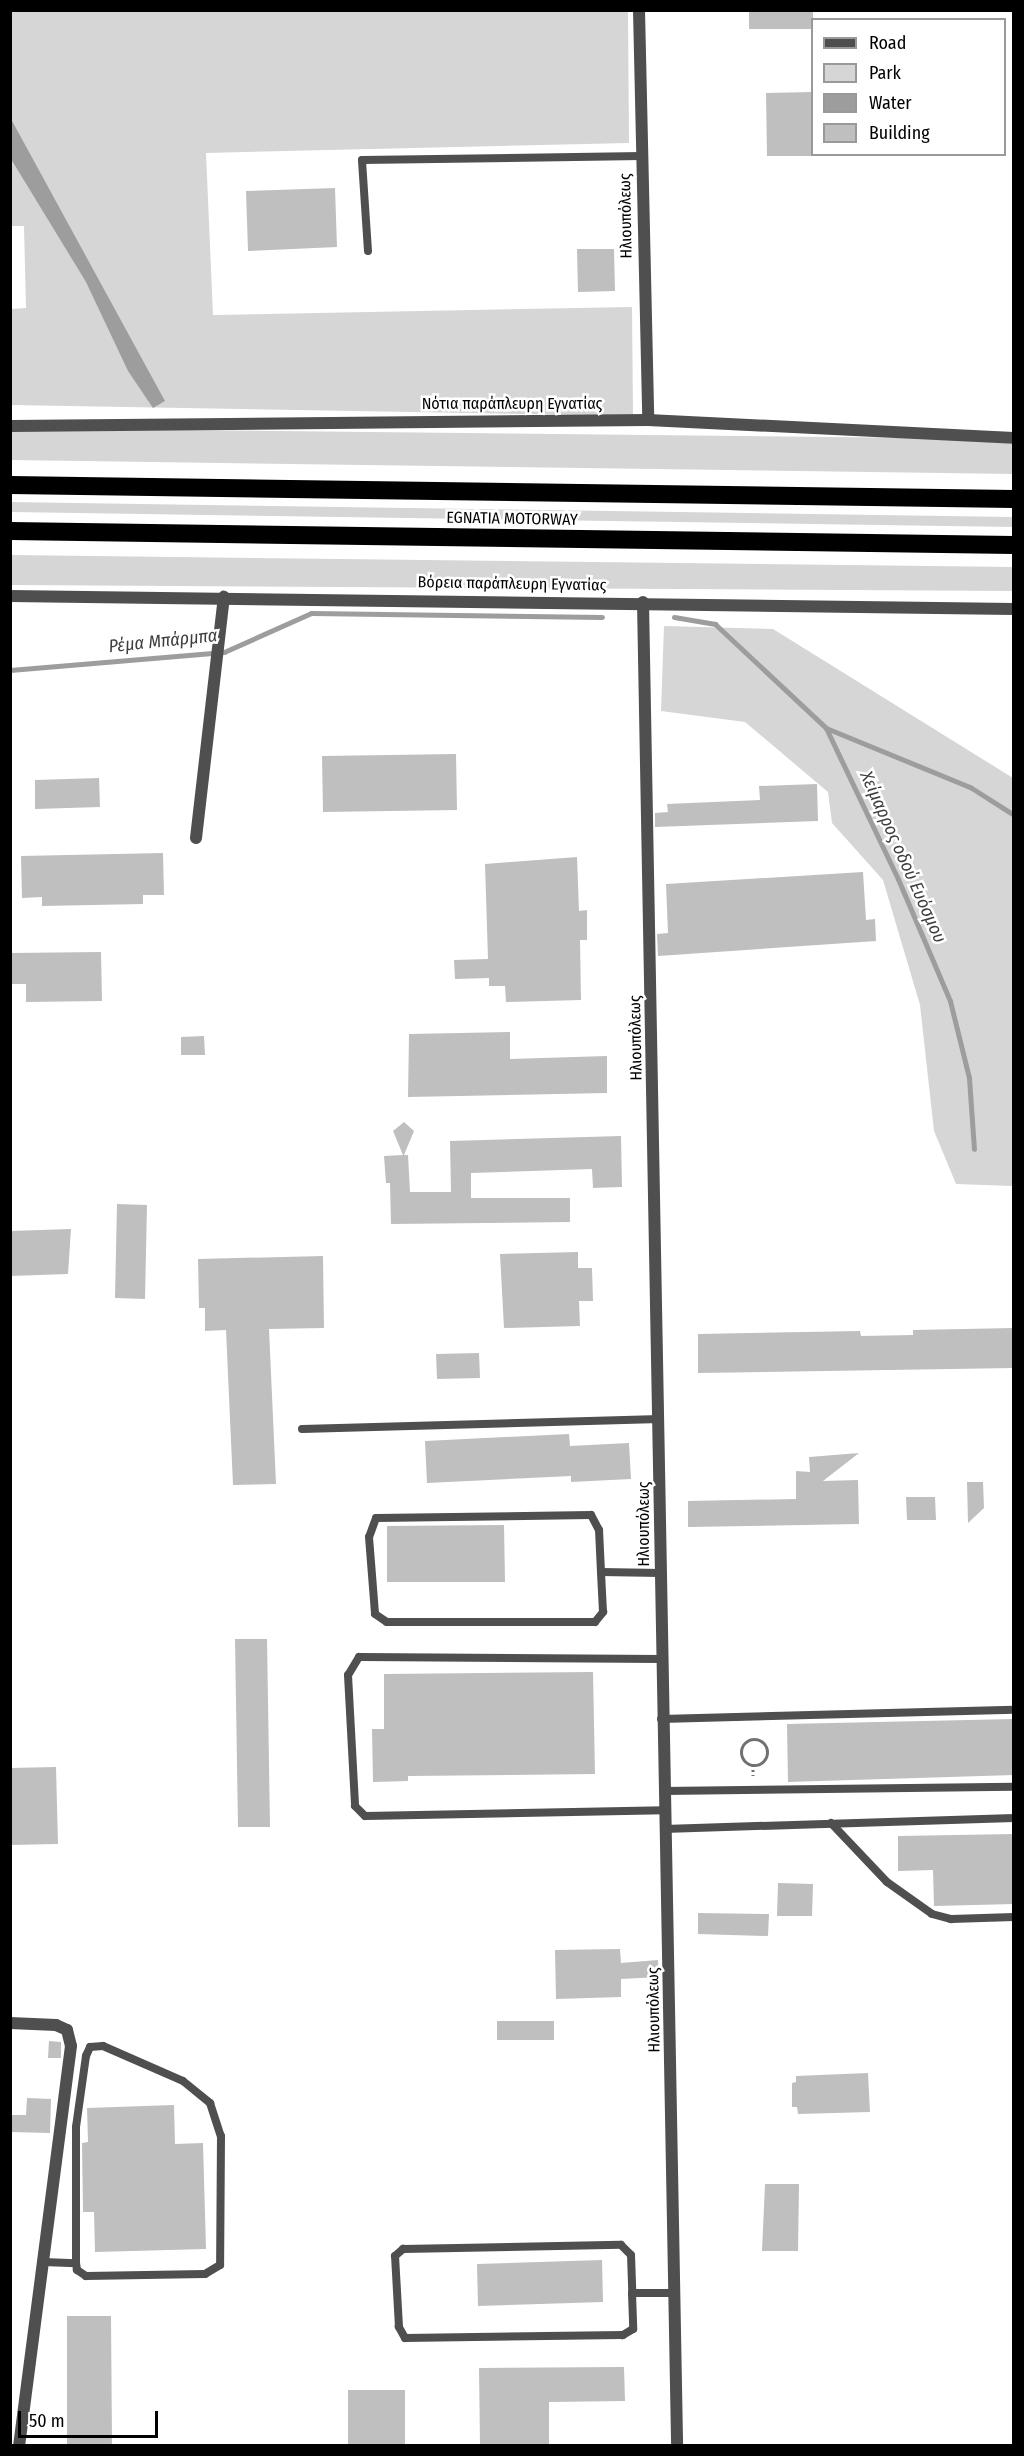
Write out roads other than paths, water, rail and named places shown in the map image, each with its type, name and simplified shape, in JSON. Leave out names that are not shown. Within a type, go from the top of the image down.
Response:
[{"type":"highway","name":"EGNATIA MOTORWAY","points":[[10,485],[1014,499]]},
{"type":"highway","name":"EGNATIA MOTORWAY","points":[[10,531],[1014,545]]},
{"type":"street","name":"Ηλιουπόλεως","points":[[639,10],[648,420]]},
{"type":"street","name":"Νότια παράπλευρη Εγνατίας","points":[[10,426],[648,420],[1014,438]]},
{"type":"street","name":"Βόρεια παράπλευρη Εγνατίας","points":[[10,596],[643,602],[1012,610]]},
{"type":"street","points":[[196,838],[224,597]]},
{"type":"street","name":"Ηλιουπόλεως","points":[[643,602],[660,1419],[661,1719],[677,2445]]},
{"type":"street","points":[[10,2023],[56,2025],[67,2030],[71,2046],[19,2445]]},
{"type":"lane","points":[[368,251],[362,160],[642,156]]},
{"type":"lane","points":[[302,1429],[660,1419]]},
{"type":"lane","points":[[591,1515],[599,1530],[601,1572],[603,1612],[595,1622],[387,1622],[375,1614],[369,1537],[376,1518],[591,1515]]},
{"type":"lane","points":[[601,1572],[661,1573]]},
{"type":"lane","points":[[661,1659],[359,1658],[348,1675],[355,1806],[365,1816],[664,1810]]},
{"type":"lane","points":[[661,1719],[1014,1710]]},
{"type":"lane","points":[[663,1791],[1014,1787]]},
{"type":"lane","points":[[664,1829],[1014,1818]]},
{"type":"lane","points":[[831,1823],[887,1882],[932,1914],[951,1919],[1014,1917]]},
{"type":"lane","points":[[103,2046],[183,2081],[210,2103],[221,2136],[220,2265],[205,2274],[86,2276],[76,2270],[76,2263],[76,2127],[86,2056],[90,2047],[103,2046]]},
{"type":"lane","points":[[621,2245],[631,2255],[632,2293],[633,2329],[623,2335],[405,2338],[399,2327],[395,2256],[403,2249],[621,2245]]},
{"type":"lane","points":[[43,2262],[76,2263]]},
{"type":"lane","points":[[632,2293],[675,2293]]},
{"type":"water","points":[[11,119],[165,401],[153,408],[128,371],[86,282],[11,159]]},
{"type":"waterway","name":"Ρέμα Μπάρμπα","points":[[10,670],[224,652],[311,613],[602,617]]},
{"type":"waterway","name":"Χείμαρρος οδού Ευόσμου","points":[[674,617],[715,624],[826,728],[898,879],[950,1001],[969,1078],[974,1149]]},
{"type":"waterway","points":[[826,728],[970,787],[1014,815]]}]
